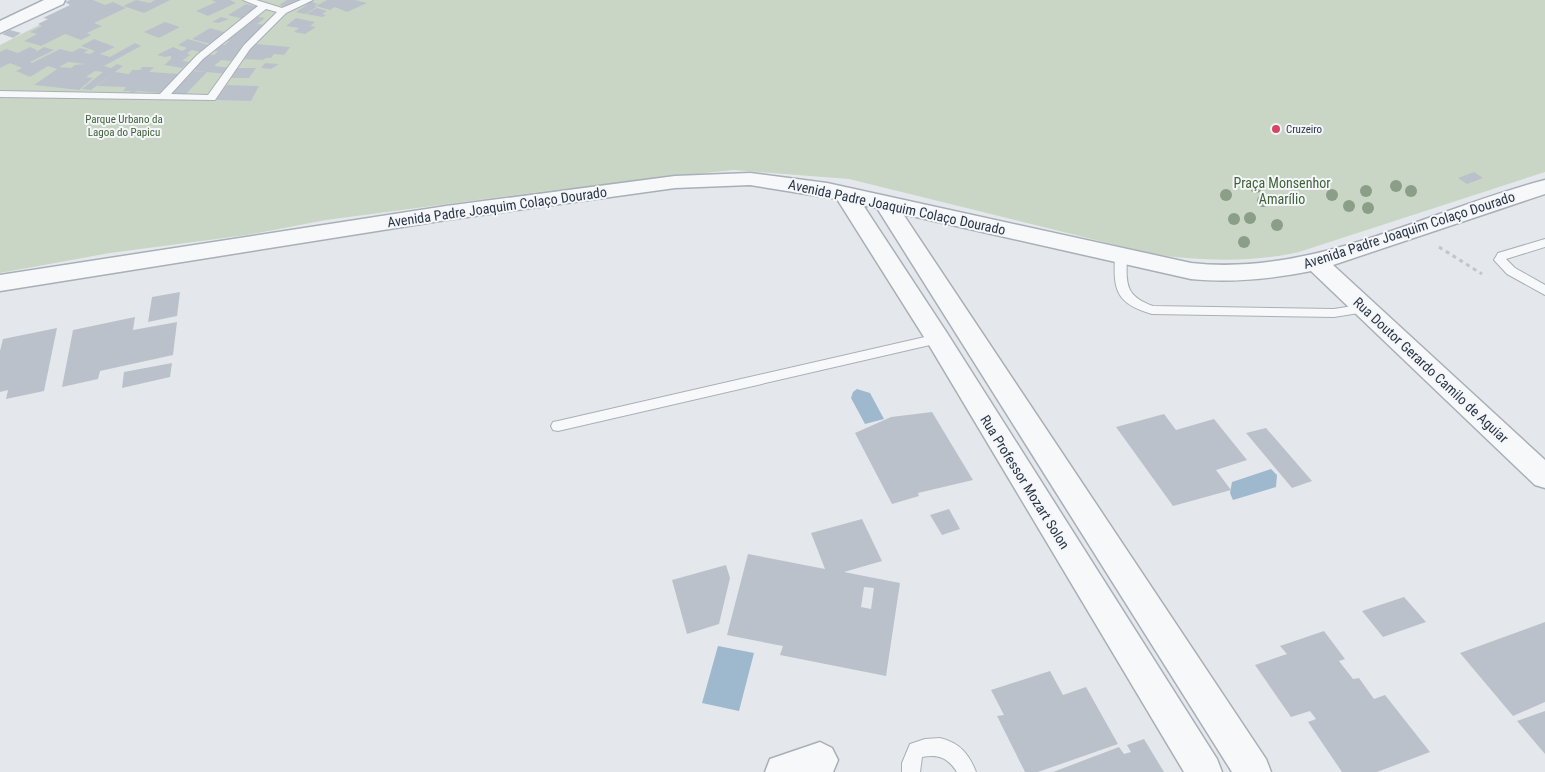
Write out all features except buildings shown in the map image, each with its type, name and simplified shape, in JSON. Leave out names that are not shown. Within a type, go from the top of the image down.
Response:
[{"type":"street","points":[[0,28],[57,0]]},
{"type":"street","name":"Avenida Padre Joaquim Colaço Dourado","points":[[0,284],[446,213],[675,182],[750,179],[807,186],[1121,257],[1191,271],[1224,274],[1276,270],[1316,262],[1545,186]]},
{"type":"street","name":"Rua Professor Mozart Solon","points":[[844,194],[938,339],[1204,772]]},
{"type":"street","points":[[885,203],[1253,772]]},
{"type":"street","name":"Rua Doutor Gerardo Camilo de Aguiar","points":[[1316,262],[1545,477]]},
{"type":"street","points":[[783,772],[820,760]]},
{"type":"lane","points":[[247,0],[284,11]]},
{"type":"lane","points":[[0,94],[210,98],[247,47],[284,11],[309,0]]},
{"type":"lane","points":[[163,97],[200,57],[264,6]]},
{"type":"lane","points":[[1545,243],[1502,256],[1500,260],[1511,270],[1545,291]]},
{"type":"lane","points":[[1121,257],[1119,283],[1122,292],[1129,301],[1152,310],[1334,313],[1365,308]]},
{"type":"lane","points":[[558,426],[938,339]]},
{"type":"lane","points":[[911,772],[911,764],[916,750],[928,746],[944,748],[956,754],[967,772]]},
{"type":"path","points":[[1410,230],[1486,276]]},
{"type":"green space","name":"Parque Urbano da Lagoa do Papicu","points":[[88,0],[1545,0],[1545,172],[1299,252],[1262,258],[1226,260],[1152,254],[849,179],[733,170],[546,191],[326,220],[247,235],[110,253],[0,273],[0,45]]},
{"type":"water","points":[[857,389],[870,393],[884,419],[865,424],[851,398],[853,392]]},
{"type":"water","points":[[1271,469],[1277,475],[1276,487],[1233,500],[1230,493],[1232,482]]},
{"type":"water","points":[[718,646],[754,653],[739,711],[702,703]]},
{"type":"place","name":"Cruzeiro","points":[[1276,129]]},
{"type":"park label","name":"Praça Monsenhor Amarílio","points":[[1282,192]]}]
